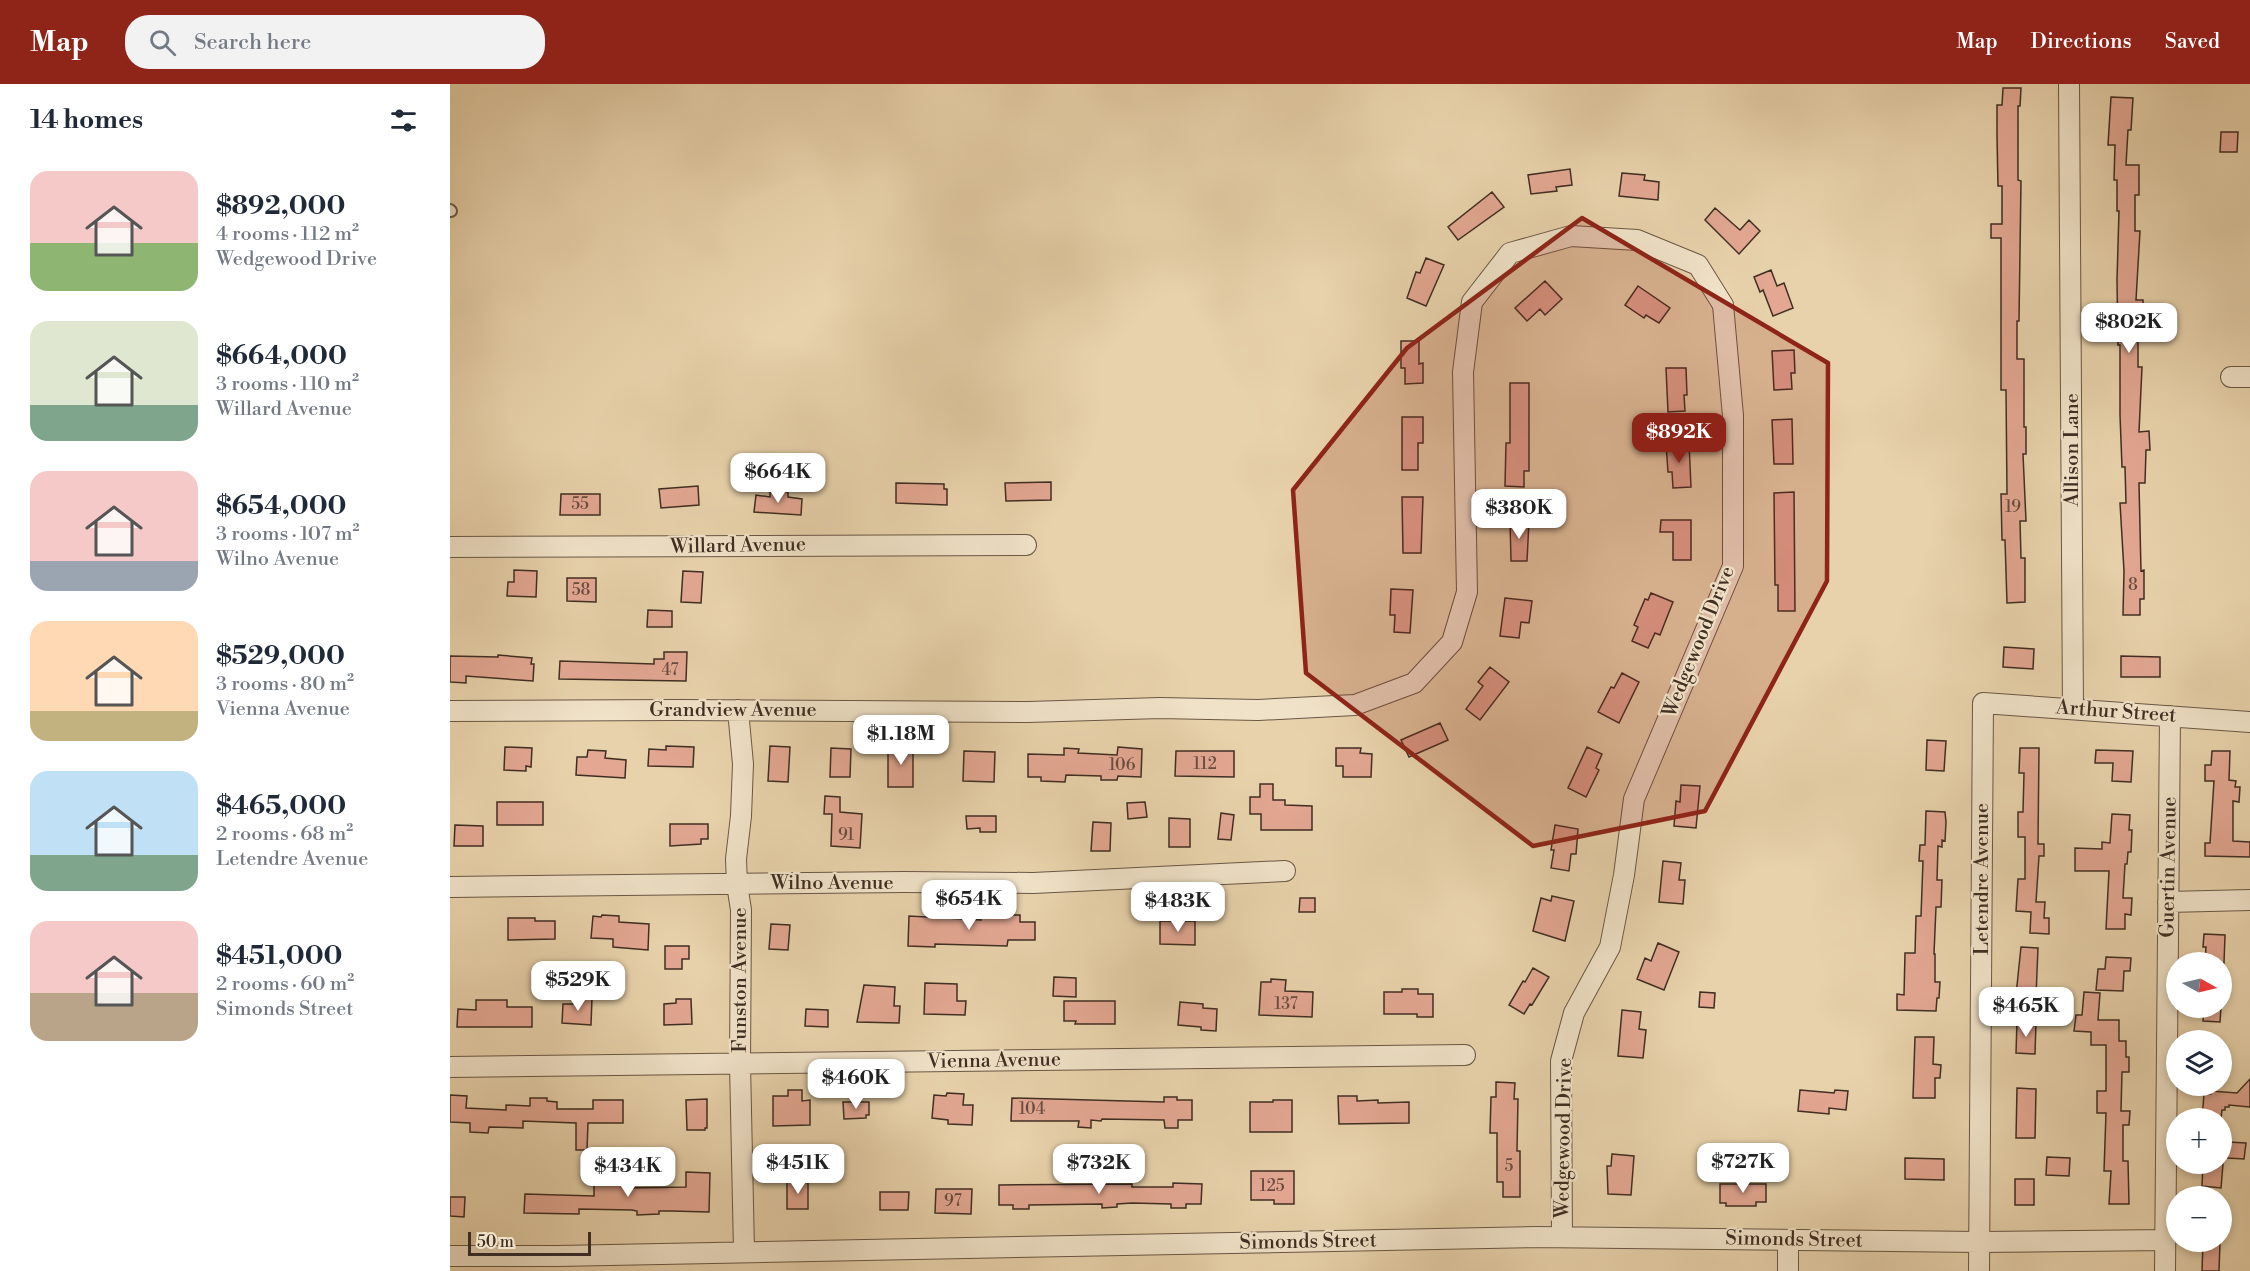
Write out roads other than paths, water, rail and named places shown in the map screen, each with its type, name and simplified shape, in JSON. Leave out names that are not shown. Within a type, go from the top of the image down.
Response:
[{"type":"street","name":"Allison Lane","points":[[2069,84],[2073,709]]},
{"type":"street","name":"Wedgewood Drive","points":[[1160,708],[1258,710],[1355,705],[1414,682],[1452,642],[1467,592],[1462,372],[1472,302],[1510,254],[1571,236],[1637,240],[1698,265],[1723,305],[1733,416],[1733,566],[1634,799],[1611,947],[1574,1013],[1564,1051],[1562,1061],[1562,1237]]},
{"type":"street","name":"Willard Avenue","points":[[450,547],[1026,545]]},
{"type":"street","name":"Arthur Street","points":[[1983,703],[2250,722]]},
{"type":"street","name":"Letendre Avenue","points":[[1979,1271],[1983,703]]},
{"type":"street","name":"Grandview Avenue","points":[[450,711],[1028,712],[1160,708]]},
{"type":"street","name":"Funston Avenue","points":[[738,710],[743,764],[741,816],[736,859],[741,910],[740,1064],[744,1251]]},
{"type":"street","name":"Guertin Avenue","points":[[2165,1271],[2170,716]]},
{"type":"street","name":"Wilno Avenue","points":[[450,887],[1033,883],[1285,871]]},
{"type":"street","points":[[2168,902],[2250,900]]},
{"type":"street","name":"Vienna Avenue","points":[[450,1067],[1465,1055]]},
{"type":"street","name":"Simonds Street","points":[[450,1256],[558,1256],[1562,1237],[1980,1242],[2165,1240]]},
{"type":"street","points":[[1788,1240],[1788,1271]]}]
